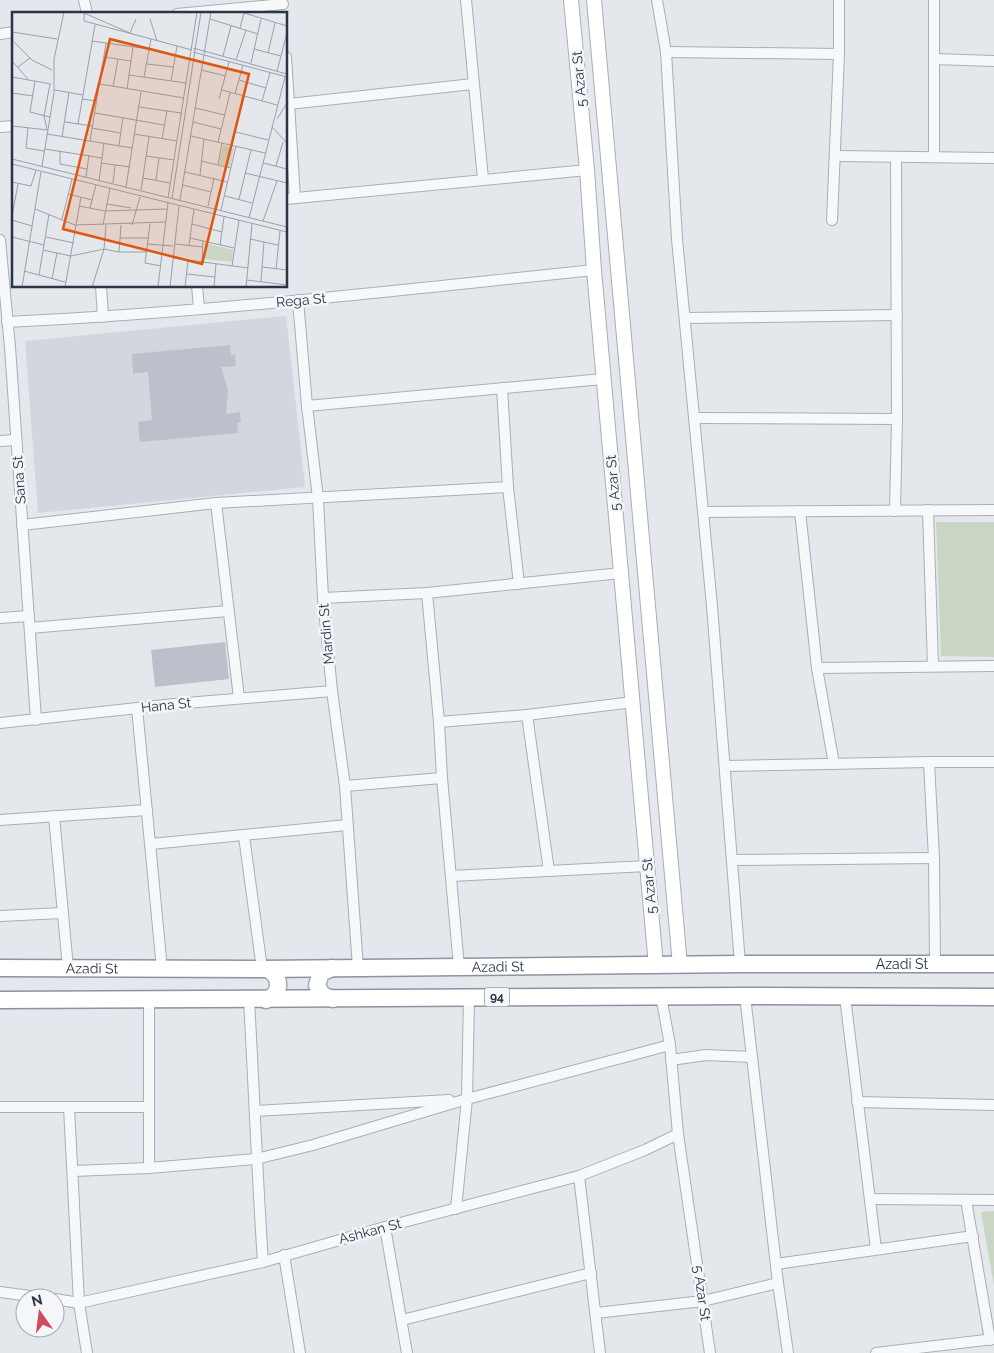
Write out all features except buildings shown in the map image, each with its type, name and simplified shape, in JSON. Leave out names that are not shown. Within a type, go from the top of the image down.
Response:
[{"type":"main road","name":"5 Azar St","points":[[571,0],[656,966]]},
{"type":"main road","name":"5 Azar St","points":[[594,0],[680,965]]},
{"type":"main road","points":[[615,511],[639,510]]},
{"type":"main road","name":"Azadi St","points":[[0,968],[264,969],[740,964],[994,964]]},
{"type":"main road","points":[[332,968],[321,973],[317,984],[322,995],[333,999]]},
{"type":"main road","points":[[264,969],[275,975],[279,984],[275,994],[266,1000]]},
{"type":"main road","name":"94","points":[[0,1000],[994,996]]},
{"type":"street","points":[[466,0],[483,179]]},
{"type":"street","points":[[657,0],[666,52],[677,239],[704,512],[726,766],[740,964]]},
{"type":"street","points":[[832,220],[840,0]]},
{"type":"street","points":[[934,0],[934,158]]},
{"type":"street","points":[[204,12],[283,6]]},
{"type":"street","points":[[666,52],[839,54]]},
{"type":"street","points":[[934,59],[994,61]]},
{"type":"street","points":[[289,104],[473,84]]},
{"type":"street","points":[[288,88],[290,198],[587,170]]},
{"type":"street","points":[[835,156],[994,158]]},
{"type":"street","points":[[895,511],[897,419],[896,157]]},
{"type":"street","name":"Sana St","points":[[0,240],[36,720]]},
{"type":"street","name":"Rega St","points":[[7,322],[103,317],[298,300],[594,270]]},
{"type":"street","points":[[101,288],[103,317]]},
{"type":"street","points":[[196,288],[198,308]]},
{"type":"street","name":"Mardin St","points":[[298,300],[307,406],[318,498],[323,598],[344,786],[358,968]]},
{"type":"street","points":[[685,318],[897,315]]},
{"type":"street","points":[[307,406],[603,379]]},
{"type":"street","points":[[502,388],[508,487],[519,584]]},
{"type":"street","points":[[694,418],[897,419]]},
{"type":"street","points":[[0,441],[16,440]]},
{"type":"street","points":[[22,524],[216,503],[508,487]]},
{"type":"street","points":[[216,503],[239,698]]},
{"type":"street","points":[[928,510],[933,666]]},
{"type":"street","points":[[704,512],[994,510]]},
{"type":"street","points":[[800,511],[817,668],[834,764]]},
{"type":"street","points":[[323,598],[427,593],[621,573]]},
{"type":"street","points":[[427,593],[459,968]]},
{"type":"street","points":[[30,628],[228,611]]},
{"type":"street","points":[[0,618],[29,616]]},
{"type":"street","points":[[817,668],[994,666]]},
{"type":"street","name":"Hana St","points":[[0,723],[239,698],[332,691]]},
{"type":"street","points":[[439,722],[526,715],[632,702]]},
{"type":"street","points":[[137,708],[162,969]]},
{"type":"street","points":[[526,715],[549,871]]},
{"type":"street","points":[[929,762],[934,858],[935,963]]},
{"type":"street","points":[[726,766],[994,762]]},
{"type":"street","points":[[344,786],[442,778]]},
{"type":"street","points":[[0,820],[147,810]]},
{"type":"street","points":[[54,816],[68,968]]},
{"type":"street","points":[[151,844],[347,825]]},
{"type":"street","points":[[244,836],[264,969]]},
{"type":"street","points":[[732,860],[934,858]]},
{"type":"street","points":[[451,876],[647,866]]},
{"type":"street","points":[[0,916],[62,913]]},
{"type":"street","name":"5 Azar St","points":[[660,996],[670,1045],[678,1134],[710,1353]]},
{"type":"street","points":[[745,996],[778,1283],[788,1353]]},
{"type":"street","points":[[845,996],[876,1249]]},
{"type":"street","points":[[456,1209],[467,1099],[469,997]]},
{"type":"street","points":[[148,1000],[149,1168]]},
{"type":"street","points":[[249,1000],[263,1262]]},
{"type":"street","points":[[72,1171],[149,1168],[256,1159],[313,1145],[467,1099],[670,1045]]},
{"type":"street","points":[[671,1060],[706,1055],[752,1057]]},
{"type":"street","points":[[255,1111],[467,1099]]},
{"type":"street","points":[[857,1102],[994,1105]]},
{"type":"street","points":[[0,1107],[148,1106]]},
{"type":"street","points":[[69,1107],[79,1303],[86,1353]]},
{"type":"street","name":"Ashkan St","points":[[65,1301],[79,1303],[263,1262],[385,1227],[579,1176],[645,1150],[678,1134]]},
{"type":"street","points":[[579,1176],[600,1353]]},
{"type":"street","points":[[870,1199],[994,1200]]},
{"type":"street","points":[[876,1353],[992,1340],[966,1200]]},
{"type":"street","points":[[385,1227],[407,1353]]},
{"type":"street","points":[[776,1264],[973,1236]]},
{"type":"street","points":[[284,1255],[300,1353]]},
{"type":"street","points":[[402,1320],[591,1272]]},
{"type":"street","points":[[596,1313],[703,1301],[778,1283]]},
{"type":"street","points":[[0,1292],[15,1294]]},
{"type":"shaded area","points":[[286,316],[305,487],[38,513],[25,341]]},
{"type":"green space","points":[[936,522],[994,522],[994,657],[941,656]]},
{"type":"green space","points":[[994,1211],[994,1286],[981,1212]]}]
